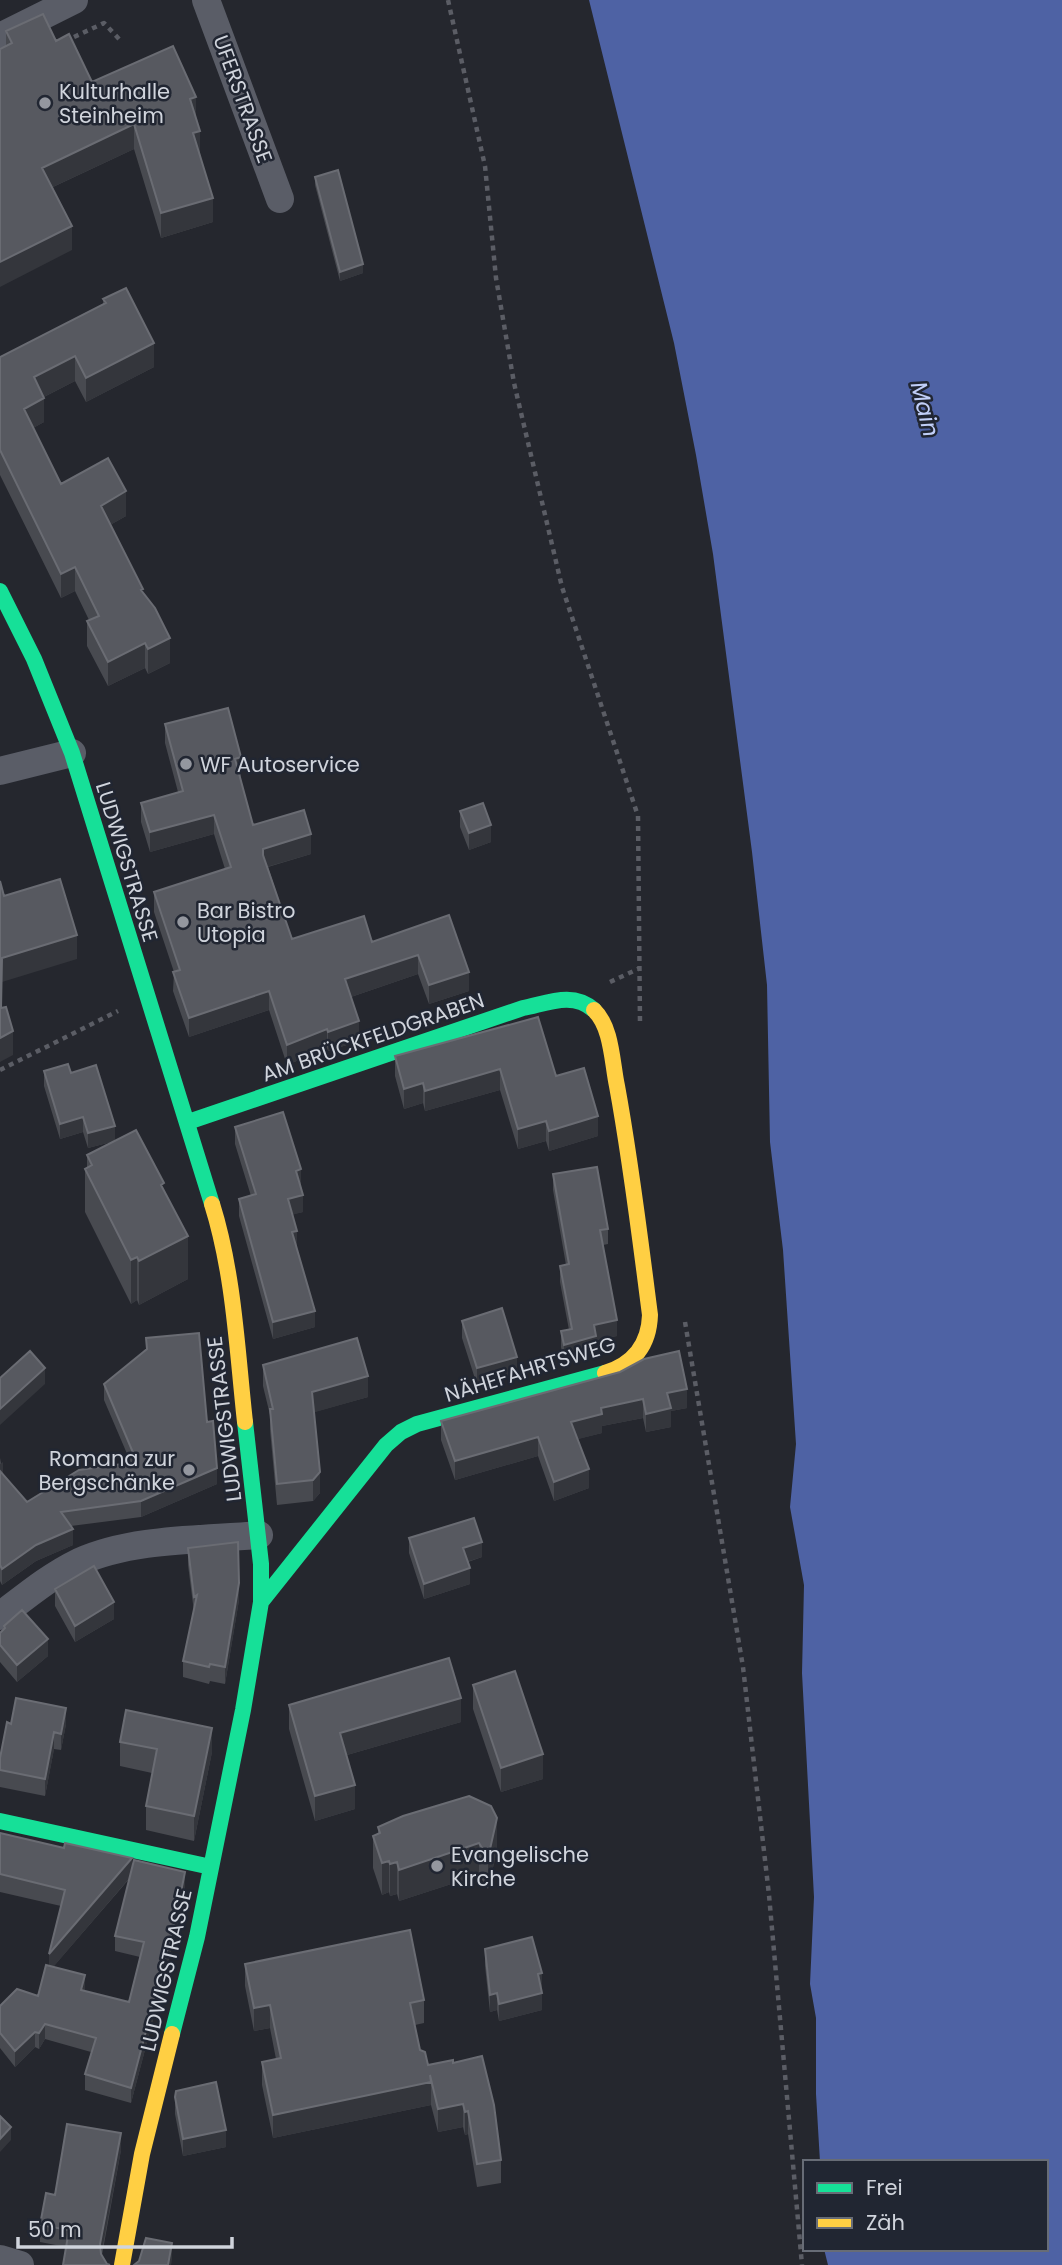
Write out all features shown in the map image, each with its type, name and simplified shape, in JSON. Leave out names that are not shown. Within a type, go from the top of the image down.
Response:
[{"type":"main road","name":"LUDWIGSTRASSE","points":[[0,591],[34,659],[72,753],[220,1230],[226,1257],[259,1535],[261,1602],[248,1682],[178,2014],[148,2126],[122,2265]]},
{"type":"main road","name":"AM BRÜCKFELDGRABEN","points":[[188,1122],[523,1008],[573,998]]},
{"type":"main road","name":"NÄHEFAHRTSWEG","points":[[261,1602],[386,1445],[401,1432],[417,1424],[614,1370],[635,1357],[648,1340],[650,1315],[633,1184],[607,1035],[599,1015],[587,1004],[573,998]]},
{"type":"main road","points":[[0,1821],[211,1867]]},
{"type":"street","points":[[0,37],[74,0]]},
{"type":"street","name":"UFERSTRASSE","points":[[206,0],[280,199]]},
{"type":"street","points":[[0,771],[72,753]]},
{"type":"street","points":[[0,1616],[54,1576],[105,1552],[155,1544],[259,1535]]},
{"type":"street","points":[[0,2259],[20,2265]]},
{"type":"path","points":[[449,0],[485,166],[496,278],[514,383],[562,587],[638,816],[640,1027]]},
{"type":"path","points":[[74,37],[104,23],[120,40]]},
{"type":"path","points":[[0,1070],[148,997]]},
{"type":"path","points":[[684,1313],[743,1667],[769,1895],[802,2265]]},
{"type":"water","name":"Main","points":[[589,0],[1062,0],[1062,2265],[828,2265],[824,2251],[1048,2251],[1048,2160],[820,2160],[816,2018],[810,1984],[814,1897],[802,1673],[804,1585],[790,1507],[796,1444],[783,1250],[770,1142],[767,985],[713,554],[674,343]]},
{"type":"building","points":[[43,14],[56,41],[69,34],[92,82],[173,46],[196,97],[190,99],[200,131],[193,133],[213,198],[161,213],[134,124],[42,168],[72,226],[0,262],[0,49],[12,43],[6,31]]},
{"type":"building","points":[[338,170],[363,264],[340,272],[315,177]]},
{"type":"building","points":[[126,288],[154,343],[86,378],[75,356],[34,377],[44,398],[24,409],[61,484],[108,458],[126,491],[101,506],[143,589],[141,590],[155,608],[170,638],[148,649],[145,643],[108,662],[87,621],[99,616],[75,567],[61,574],[0,450],[0,357],[106,303],[103,299]]},
{"type":"building","points":[[228,708],[241,757],[235,759],[253,825],[304,810],[311,834],[263,849],[292,939],[364,916],[372,942],[449,915],[469,972],[429,985],[418,955],[345,979],[359,1021],[328,1032],[327,1029],[287,1045],[269,991],[189,1018],[173,972],[180,970],[154,892],[231,867],[214,815],[150,832],[141,803],[183,791],[165,724]]},
{"type":"building","points":[[483,803],[491,825],[469,833],[460,811]]},
{"type":"building","points":[[60,879],[77,935],[2,958],[1,1008],[6,1007],[13,1031],[0,1038],[0,881],[4,896]]},
{"type":"building","points":[[538,1017],[556,1076],[584,1068],[598,1116],[549,1131],[546,1121],[518,1129],[500,1069],[425,1091],[423,1083],[404,1089],[395,1056]]},
{"type":"building","points":[[68,1064],[71,1073],[96,1065],[115,1126],[88,1133],[83,1117],[60,1124],[44,1071]]},
{"type":"building","points":[[283,1112],[301,1169],[296,1171],[303,1195],[288,1199],[297,1231],[292,1232],[315,1311],[273,1322],[239,1199],[256,1194],[235,1127]]},
{"type":"building","points":[[136,1130],[188,1236],[139,1261],[137,1257],[131,1260],[85,1169],[92,1165],[87,1155]]},
{"type":"building","points":[[597,1167],[608,1229],[600,1230],[617,1320],[594,1325],[596,1336],[564,1345],[561,1331],[572,1329],[560,1266],[569,1264],[553,1174]]},
{"type":"building","points":[[502,1308],[517,1357],[477,1368],[462,1321]]},
{"type":"building","points":[[199,1333],[207,1422],[213,1421],[217,1468],[141,1501],[61,1512],[73,1529],[36,1545],[2,1569],[0,1471],[27,1502],[79,1470],[137,1462],[104,1384],[147,1349],[146,1338]]},
{"type":"building","points":[[357,1338],[368,1376],[312,1392],[320,1472],[313,1480],[277,1484],[270,1409],[273,1409],[263,1365]]},
{"type":"building","points":[[30,1351],[45,1368],[0,1409],[0,1378]]},
{"type":"building","points":[[679,1351],[687,1389],[667,1393],[671,1408],[646,1414],[643,1399],[601,1408],[602,1414],[571,1422],[589,1469],[554,1482],[538,1437],[455,1461],[441,1421],[620,1372],[644,1359]]},
{"type":"building","points":[[474,1518],[482,1542],[463,1548],[470,1568],[424,1584],[409,1538]]},
{"type":"building","points":[[238,1542],[239,1583],[225,1667],[210,1664],[209,1667],[183,1661],[197,1595],[194,1597],[188,1548]]},
{"type":"building","points":[[94,1566],[114,1602],[75,1626],[55,1589]]},
{"type":"building","points":[[22,1610],[48,1639],[17,1665],[0,1645],[0,1633]]},
{"type":"building","points":[[449,1658],[461,1698],[340,1733],[355,1785],[315,1796],[289,1705]]},
{"type":"building","points":[[515,1671],[543,1754],[501,1768],[473,1685]]},
{"type":"building","points":[[16,1698],[66,1708],[61,1734],[54,1732],[45,1779],[0,1770],[7,1722],[11,1724]]},
{"type":"building","points":[[126,1710],[212,1728],[194,1816],[146,1806],[157,1749],[120,1742]]},
{"type":"building","points":[[469,1796],[491,1806],[497,1818],[488,1858],[479,1843],[399,1870],[397,1862],[382,1863],[373,1836],[380,1833],[378,1827],[403,1816]]},
{"type":"building","points":[[0,1833],[64,1848],[65,1843],[132,1858],[49,1954],[65,1890],[0,1874]]},
{"type":"building","points":[[134,1860],[185,1872],[176,1917],[131,2088],[85,2074],[96,2038],[45,2024],[39,2033],[35,2032],[15,2051],[0,2033],[0,2006],[17,1989],[38,1996],[46,1965],[85,1975],[81,1990],[129,2002],[144,1942],[115,1936]]},
{"type":"building","points":[[410,1930],[424,2000],[410,2003],[420,2050],[425,2052],[428,2065],[453,2060],[453,2063],[482,2056],[494,2105],[501,2160],[477,2164],[468,2111],[465,2112],[463,2104],[438,2109],[430,2075],[431,2082],[273,2115],[262,2062],[281,2058],[270,2005],[254,2008],[245,1964]]},
{"type":"building","points":[[532,1937],[542,1973],[538,1974],[542,1993],[499,2004],[497,1993],[490,1995],[485,1949]]},
{"type":"building","points":[[216,2082],[226,2130],[183,2139],[176,2091]]},
{"type":"building","points":[[0,2116],[11,2127],[0,2139]]},
{"type":"building","points":[[67,2124],[121,2133],[100,2244],[101,2254],[110,2265],[63,2265],[69,2230],[40,2225],[46,2193],[55,2195]]},
{"type":"building","points":[[146,2238],[172,2243],[168,2265],[134,2265],[139,2261]]},
{"type":"traffic: fast","points":[[0,591],[34,659],[72,753],[212,1204]]},
{"type":"traffic: fast","points":[[188,1122],[523,1008],[569,1000],[586,1004],[594,1010]]},
{"type":"traffic: fast","points":[[261,1602],[386,1445],[401,1432],[417,1424],[605,1373]]},
{"type":"traffic: fast","points":[[172,2034],[197,1937],[243,1710],[261,1602],[261,1564],[245,1422]]},
{"type":"traffic: fast","points":[[0,1821],[211,1867]]},
{"type":"traffic: slow","points":[[594,1010],[600,1017],[610,1046],[631,1172],[650,1315],[647,1335],[638,1352],[632,1359],[605,1373]]},
{"type":"traffic: slow","points":[[212,1204],[230,1285],[245,1422]]},
{"type":"traffic: slow","points":[[122,2265],[142,2154],[172,2034]]},
{"type":"place","name":"Kulturhalle Steinheim","points":[[45,103]]},
{"type":"place","name":"WF Autoservice","points":[[186,764]]},
{"type":"place","name":"Bar Bistro Utopia","points":[[183,922]]},
{"type":"place","name":"Romana zur Bergschänke","points":[[189,1470]]},
{"type":"place","name":"Evangelische Kirche","points":[[437,1866]]}]
